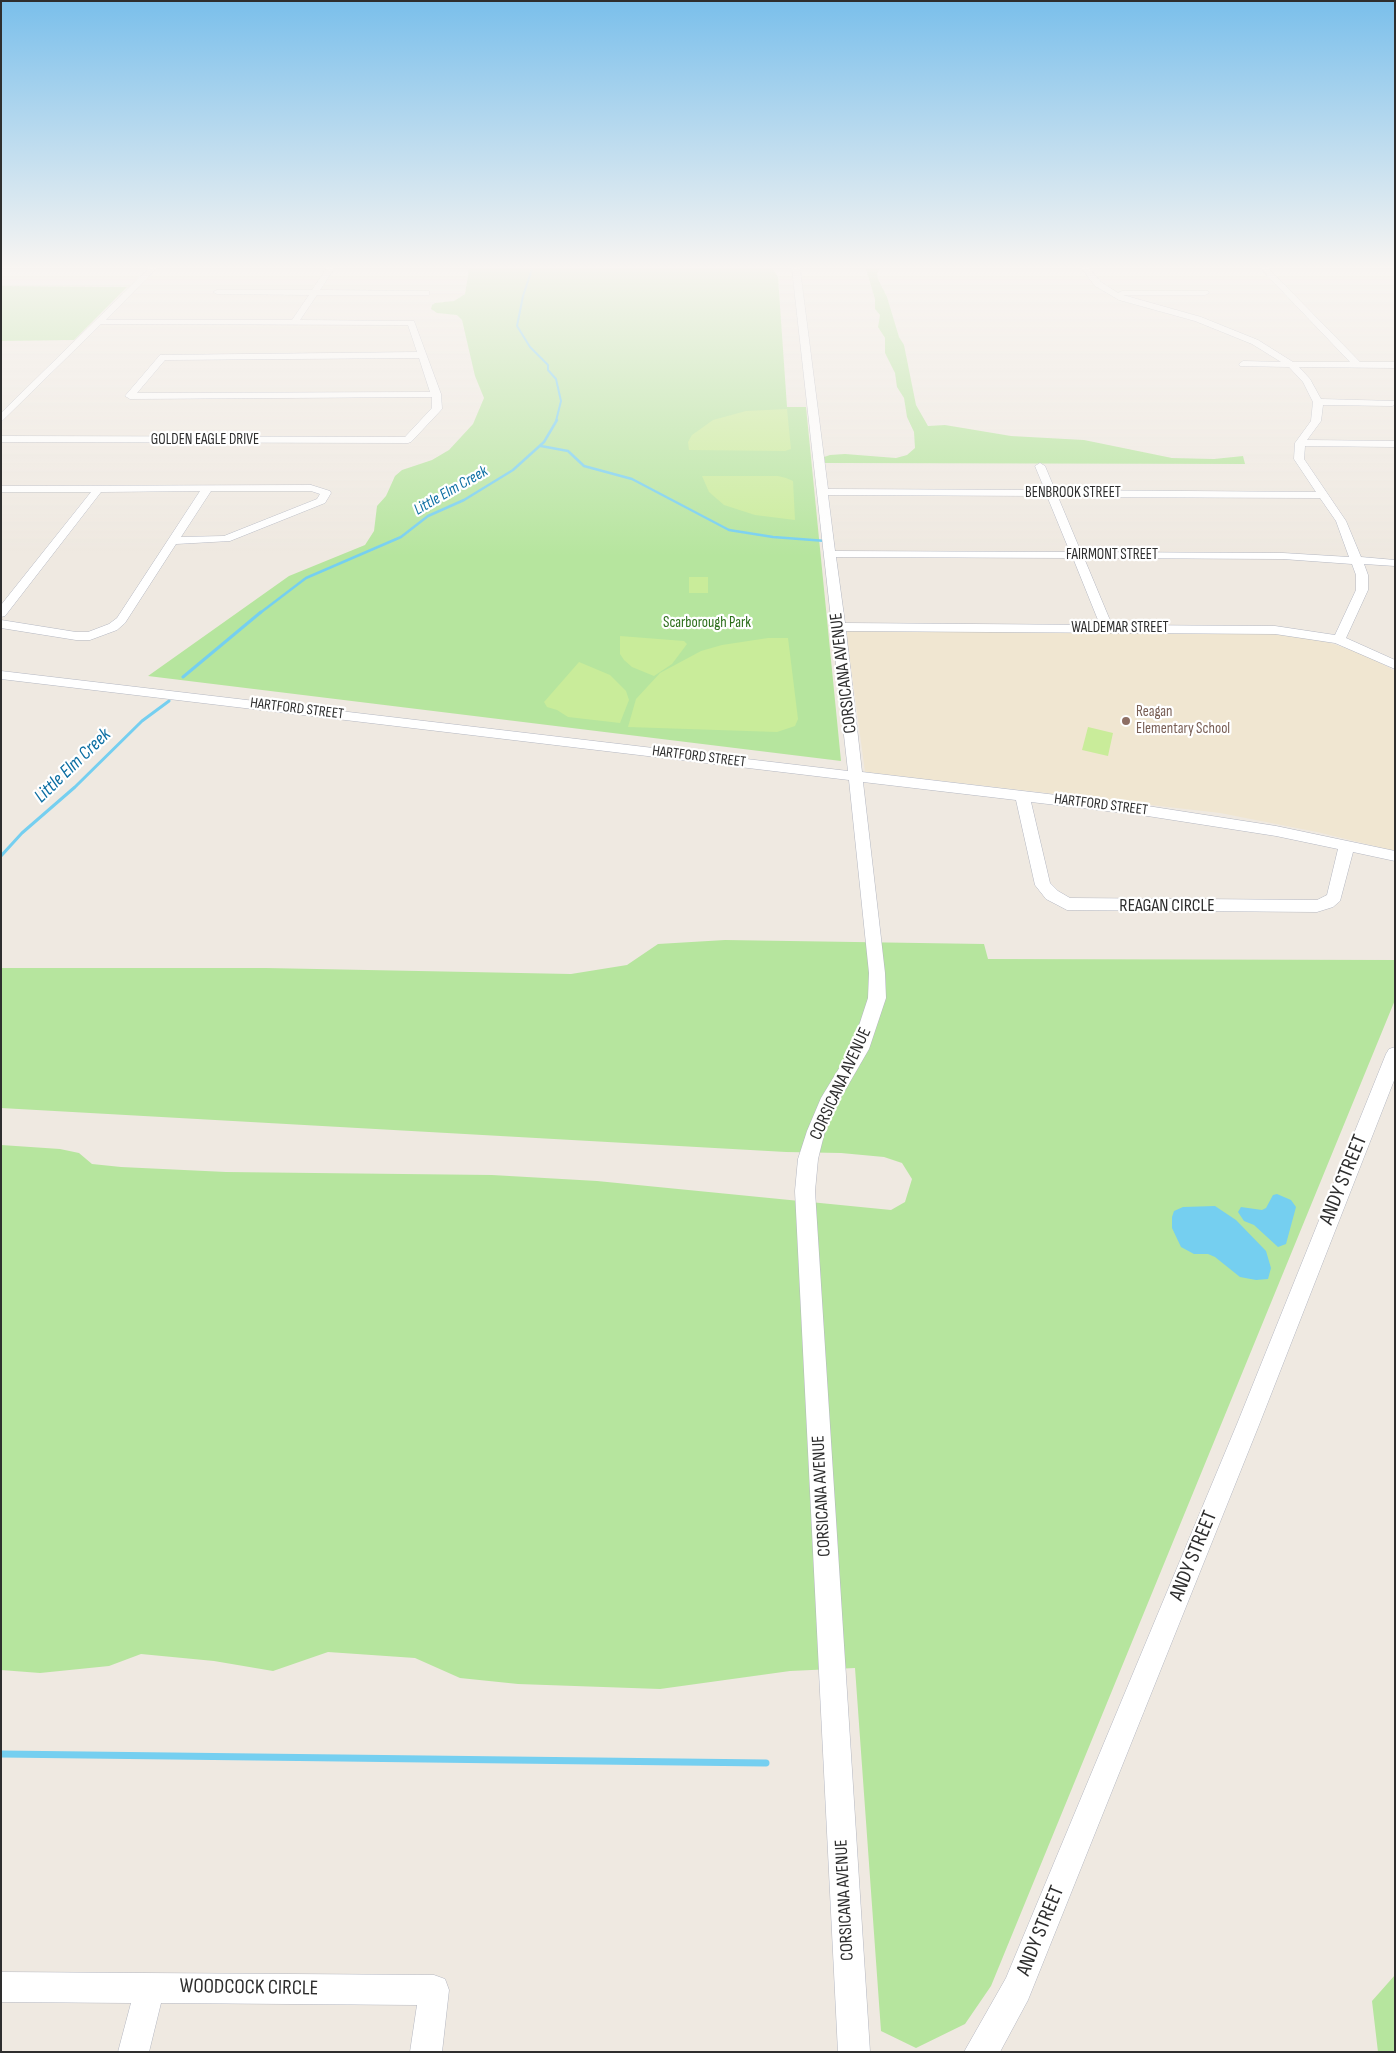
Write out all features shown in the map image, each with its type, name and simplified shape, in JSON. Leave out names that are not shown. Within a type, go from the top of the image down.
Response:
[{"type":"street","points":[[1,419],[55,365]]},
{"type":"street","points":[[156,365],[130,396],[420,396],[436,394],[424,365]]},
{"type":"street","name":"CORSICANA AVENUE","points":[[807,365],[839,627],[877,973],[877,998],[860,1048],[828,1103],[816,1131],[808,1159],[805,1191],[854,2052]]},
{"type":"street","points":[[1283,365],[1395,365]]},
{"type":"street","points":[[1292,365],[1307,381],[1318,402],[1316,420],[1300,443],[1299,459],[1341,521],[1362,575],[1362,590],[1339,640]]},
{"type":"street","name":"GOLDEN EAGLE DRIVE","points":[[1,439],[408,440],[437,409],[436,394]]},
{"type":"street","points":[[1318,402],[1392,403]]},
{"type":"street","points":[[1300,443],[1395,444]]},
{"type":"street","points":[[1040,466],[1107,628]]},
{"type":"street","points":[[1,613],[99,488]]},
{"type":"street","points":[[1,624],[76,636],[102,632],[121,620],[207,488]]},
{"type":"street","points":[[1,489],[311,488],[318,489],[326,494],[321,501],[226,539],[174,541]]},
{"type":"street","name":"BENBROOK STREET","points":[[822,492],[1323,495]]},
{"type":"street","name":"FAIRMONT STREET","points":[[830,554],[1284,556],[1395,563]]},
{"type":"street","name":"WALDEMAR STREET","points":[[839,627],[1275,630],[1339,640],[1370,652],[1395,665]]},
{"type":"street","name":"HARTFORD STREET","points":[[1,675],[1023,795],[1243,825],[1395,856]]},
{"type":"street","name":"REAGAN CIRCLE","points":[[1023,795],[1025,814],[1043,885],[1052,895],[1067,904],[1317,906],[1327,903],[1334,897],[1346,845]]},
{"type":"street","name":"ANDY STREET","points":[[979,2052],[987,2044],[1017,1989],[1248,1425],[1395,1054]]},
{"type":"street","name":"WOODCOCK CIRCLE","points":[[1,1987],[434,1990],[426,2052]]},
{"type":"street","points":[[133,2052],[150,1987]]},
{"type":"shaded area","name":"Reagan Elementary School","points":[[846,630],[1272,633],[1318,639],[1367,655],[1395,671],[1395,851],[1317,832],[1220,813],[865,772]]},
{"type":"green space","name":"Scarborough Park","points":[[472,365],[784,365],[787,407],[806,407],[841,761],[148,676],[289,576],[365,545],[374,531],[377,506],[386,496],[395,476],[402,470],[432,460],[449,450],[473,424],[484,398]]},
{"type":"green space","points":[[891,365],[908,365],[916,405],[928,426],[945,425],[1011,436],[1084,440],[1172,458],[1214,459],[1243,456],[1245,464],[825,463],[824,457],[830,455],[845,454],[896,458],[907,455],[915,448],[914,432],[907,417],[904,398],[897,387],[895,373]]},
{"type":"green space","points":[[787,409],[791,449],[785,451],[689,450],[688,442],[692,435],[713,420],[746,411]]},
{"type":"green space","points":[[702,476],[778,476],[793,481],[795,520],[755,515],[724,505],[709,492]]},
{"type":"green space","points":[[689,577],[708,577],[708,593],[689,593]]},
{"type":"green space","points":[[620,636],[684,641],[687,644],[672,664],[654,676],[632,667],[624,660],[620,654]]},
{"type":"green space","points":[[768,638],[788,638],[798,719],[795,726],[777,732],[628,727],[636,699],[660,673],[701,651],[722,645]]},
{"type":"green space","points":[[579,662],[610,675],[626,691],[629,700],[620,723],[568,717],[557,710],[547,707],[544,702]]},
{"type":"green space","points":[[1088,727],[1113,733],[1108,756],[1082,750]]},
{"type":"green space","points":[[725,940],[984,944],[988,959],[1395,960],[1395,1000],[991,1986],[965,2024],[916,2048],[881,2031],[855,1668],[790,1671],[660,1689],[518,1684],[460,1678],[415,1658],[328,1652],[273,1671],[214,1661],[141,1654],[109,1666],[40,1673],[1,1670],[1,1145],[60,1149],[79,1153],[92,1164],[121,1167],[226,1172],[492,1175],[597,1181],[891,1210],[905,1202],[912,1179],[902,1163],[884,1157],[841,1153],[786,1152],[1,1108],[1,968],[266,968],[571,974],[627,965],[658,944]]},
{"type":"green space","points":[[1395,1975],[1395,2052],[1378,2052],[1372,2001]]},
{"type":"water","points":[[1277,1194],[1291,1200],[1296,1207],[1286,1244],[1278,1247],[1254,1225],[1244,1221],[1238,1212],[1241,1207],[1262,1210],[1266,1208],[1273,1195]]},
{"type":"water","points":[[1215,1206],[1236,1220],[1266,1251],[1271,1268],[1268,1279],[1256,1280],[1240,1277],[1215,1257],[1208,1254],[1194,1254],[1181,1247],[1172,1228],[1174,1211],[1183,1207]]},
{"type":"waterway","name":"Little Elm Creek","points":[[548,365],[548,370],[556,379],[561,401],[556,421]]},
{"type":"waterway","name":"Little Elm Creek","points":[[260,613],[306,578],[401,537],[428,516],[464,500],[513,470],[544,442],[557,420]]},
{"type":"waterway","points":[[541,446],[568,451],[584,466],[632,479],[729,530],[773,537],[826,541]]},
{"type":"waterway","name":"Little Elm Creek","points":[[183,677],[261,612]]},
{"type":"waterway","name":"Little Elm Creek","points":[[1,856],[22,833],[75,787],[142,721],[169,701]]},
{"type":"waterway","points":[[1,1754],[766,1763]]},
{"type":"place","name":"Reagan Elementary School","points":[[1126,721]]}]
